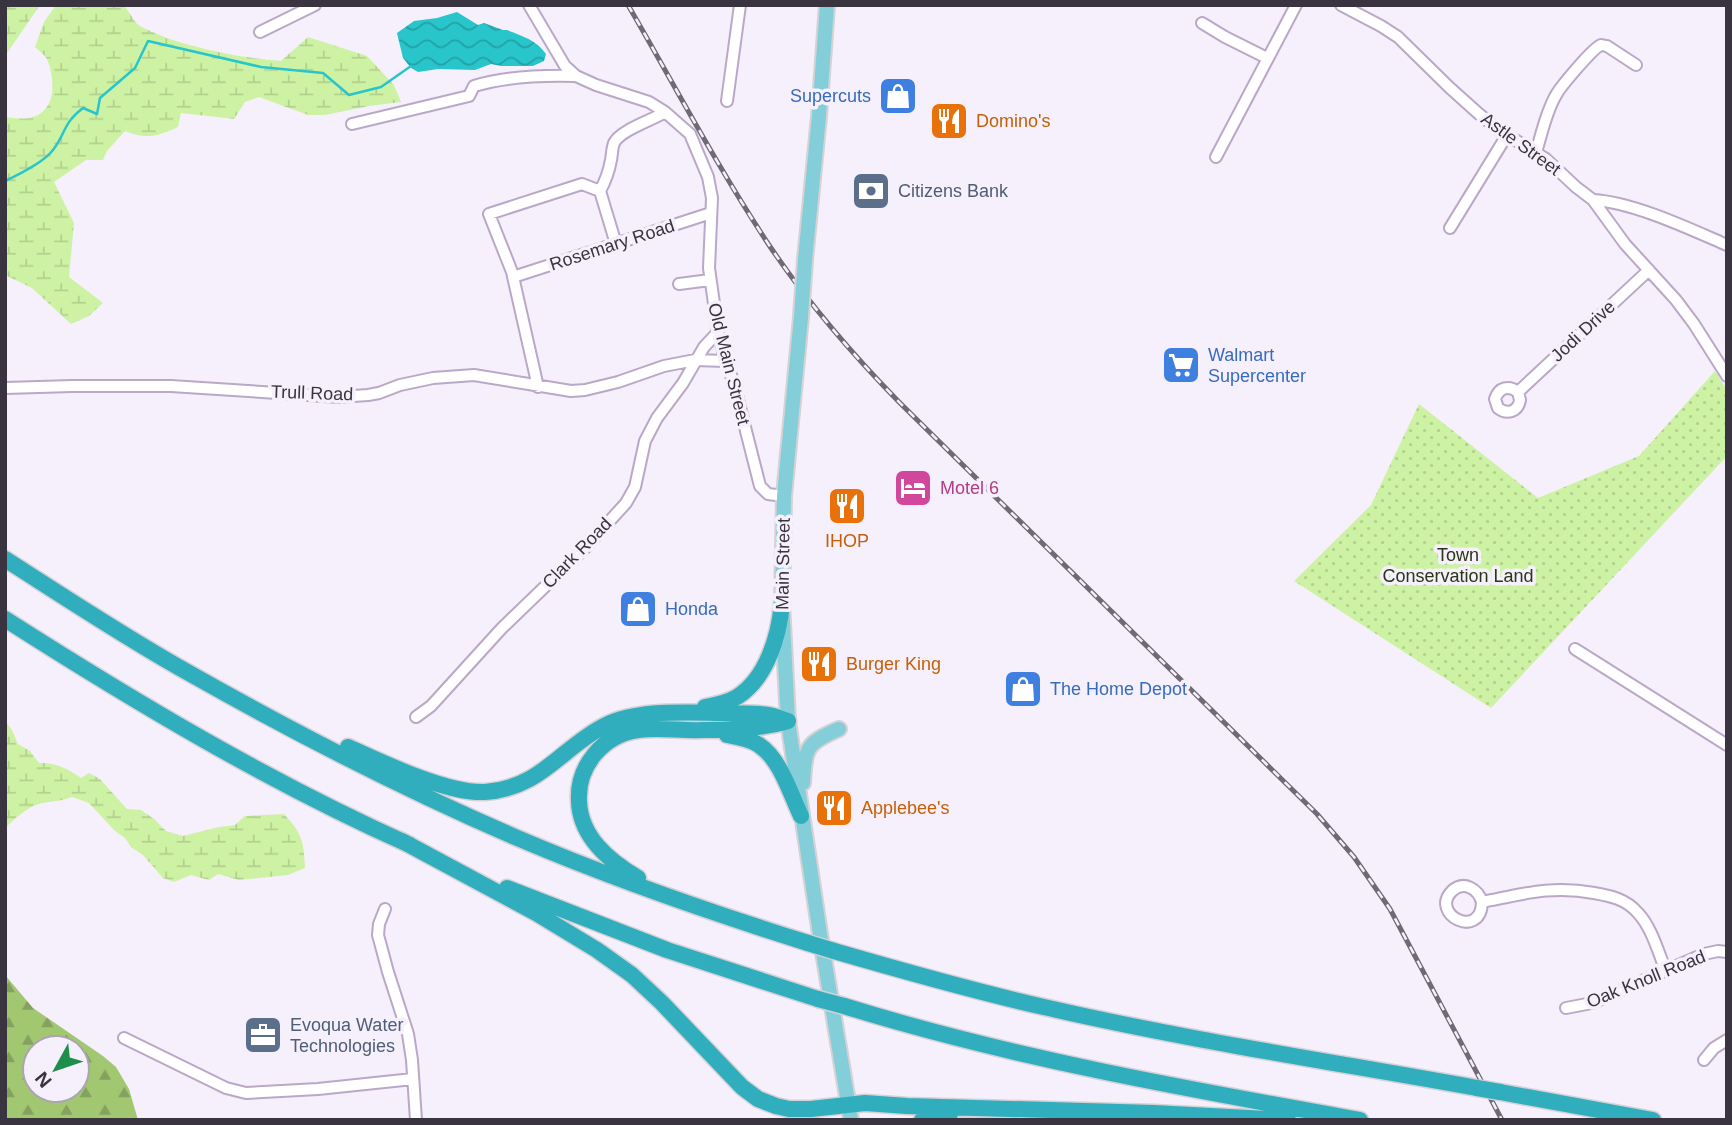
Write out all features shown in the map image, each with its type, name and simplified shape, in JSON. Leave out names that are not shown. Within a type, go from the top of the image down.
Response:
[{"type":"highway","points":[[5,559],[132,640],[343,756],[463,814],[581,863],[693,905],[834,951],[986,993],[1102,1020],[1222,1044],[1653,1120]]},
{"type":"highway","points":[[683,712],[726,702],[752,684],[772,647],[782,603]]},
{"type":"highway","points":[[5,619],[125,694],[269,776],[500,885],[608,928],[715,967],[911,1027],[1103,1072],[1360,1120]]},
{"type":"highway","points":[[187,672],[363,754],[443,785],[471,791],[500,790],[526,782],[598,730],[618,720],[635,716],[683,712],[756,713],[788,721]]},
{"type":"highway","points":[[693,905],[618,865],[593,841],[580,812],[579,796],[583,772],[600,748],[628,732],[641,729],[759,728],[788,721]]},
{"type":"highway","points":[[701,730],[741,737],[758,744],[777,765],[801,816]]},
{"type":"highway","points":[[402,841],[536,913],[597,950],[632,975],[662,1003],[742,1087],[758,1099],[776,1106],[849,1112],[865,1102],[1288,1120]]},
{"type":"highway","points":[[922,1120],[990,1109]]},
{"type":"main road","name":"Main Street","points":[[827,5],[784,496],[782,603],[788,721],[849,1112]]},
{"type":"main road","points":[[801,816],[807,750],[820,737],[839,729]]},
{"type":"street","points":[[260,32],[315,5]]},
{"type":"street","points":[[529,5],[565,66],[576,76]]},
{"type":"street","points":[[727,101],[740,5]]},
{"type":"street","points":[[1216,157],[1296,5]]},
{"type":"street","name":"Astle Street","points":[[1341,5],[1398,37],[1479,114],[1536,152],[1593,200],[1625,244],[1676,300],[1727,376]]},
{"type":"street","points":[[1202,23],[1267,58]]},
{"type":"street","points":[[1536,152],[1556,94],[1596,49],[1601,45],[1607,46],[1636,65]]},
{"type":"street","points":[[352,124],[470,96],[474,86],[484,83],[527,76],[576,76]]},
{"type":"street","name":"Old Main Street","points":[[576,76],[638,98],[665,111],[690,134],[708,177],[712,198],[709,234],[710,280],[718,332],[760,486],[767,494],[784,496]]},
{"type":"street","points":[[616,244],[600,191],[608,177],[614,143],[620,136],[665,111]]},
{"type":"street","points":[[1450,228],[1507,135]]},
{"type":"street","points":[[538,387],[513,277],[489,214],[582,184],[600,191]]},
{"type":"street","points":[[1593,200],[1605,201],[1679,224],[1727,245]]},
{"type":"street","name":"Rosemary Road","points":[[513,277],[711,213]]},
{"type":"street","name":"Jodi Drive","points":[[1518,392],[1648,270]]},
{"type":"street","points":[[679,285],[710,280]]},
{"type":"street","points":[[695,360],[718,332]]},
{"type":"street","name":"Trull Road","points":[[5,388],[171,386],[340,397],[379,393],[433,378],[474,375],[571,391],[618,382],[664,366],[695,360],[726,361]]},
{"type":"street","name":"Clark Road","points":[[416,717],[431,706],[502,628],[585,548],[625,503],[635,487],[645,441],[695,360]]},
{"type":"street","points":[[1575,649],[1727,746]]},
{"type":"street","points":[[1482,902],[1551,889],[1584,891],[1616,898],[1630,905],[1641,916],[1666,971]]},
{"type":"street","points":[[385,909],[378,926],[380,944],[408,1034],[416,1120]]},
{"type":"street","name":"Oak Knoll Road","points":[[1566,1008],[1592,1003],[1709,953],[1727,952]]},
{"type":"street","points":[[124,1038],[226,1088],[246,1093],[413,1079]]},
{"type":"street","points":[[1704,1059],[1714,1048],[1727,1040]]},
{"type":"green space","points":[[5,5],[40,5],[5,56]]},
{"type":"green space","points":[[56,5],[123,5],[138,24],[155,33],[209,50],[265,59],[281,61],[308,37],[367,56],[394,85],[401,102],[325,115],[308,115],[259,97],[245,102],[234,119],[181,113],[178,127],[164,133],[146,136],[125,131],[107,151],[103,160],[86,160],[54,182],[74,223],[69,277],[103,303],[89,316],[71,324],[32,288],[5,275],[5,117],[33,117],[41,113],[50,101],[50,67],[46,57],[35,47],[44,22]]},
{"type":"green space","name":"Town Conservation Land","points":[[1715,371],[1727,390],[1727,456],[1491,708],[1294,581],[1371,505],[1419,404],[1538,498],[1639,456]]},
{"type":"green space","points":[[5,721],[18,744],[30,751],[39,763],[61,767],[81,778],[89,773],[100,779],[127,809],[141,810],[166,831],[183,836],[235,825],[245,816],[284,814],[301,838],[305,868],[288,875],[239,880],[218,874],[209,880],[191,875],[174,882],[163,878],[89,803],[72,797],[33,806],[5,828]]},
{"type":"green space","points":[[5,975],[33,1008],[71,1034],[21,1034],[21,1104],[91,1104],[91,1048],[116,1067],[129,1089],[138,1120],[5,1120]]},
{"type":"water","points":[[457,12],[478,25],[484,23],[529,39],[546,54],[544,61],[533,66],[491,64],[475,70],[438,69],[418,72],[411,68],[403,58],[397,33],[414,21]]},
{"type":"waterway","points":[[5,181],[49,155],[65,128],[83,108],[97,114],[100,98],[135,68],[148,41],[261,67],[323,73],[349,95],[381,87],[411,66]]},
{"type":"railway","points":[[628,5],[752,218],[786,269],[832,328],[900,403],[1317,814],[1354,857],[1390,909],[1502,1120]]},
{"type":"place","name":"Supercuts","points":[[898,96]]},
{"type":"place","name":"Domino's","points":[[949,121]]},
{"type":"place","name":"Citizens Bank","points":[[871,191]]},
{"type":"place","name":"Walmart Supercenter","points":[[1181,365]]},
{"type":"place","name":"Motel 6","points":[[913,488]]},
{"type":"place","name":"IHOP","points":[[847,506]]},
{"type":"place","name":"Honda","points":[[638,609]]},
{"type":"place","name":"Burger King","points":[[819,664]]},
{"type":"place","name":"The Home Depot","points":[[1023,689]]},
{"type":"place","name":"Applebee's","points":[[834,808]]},
{"type":"place","name":"Evoqua Water Technologies","points":[[263,1035]]}]
